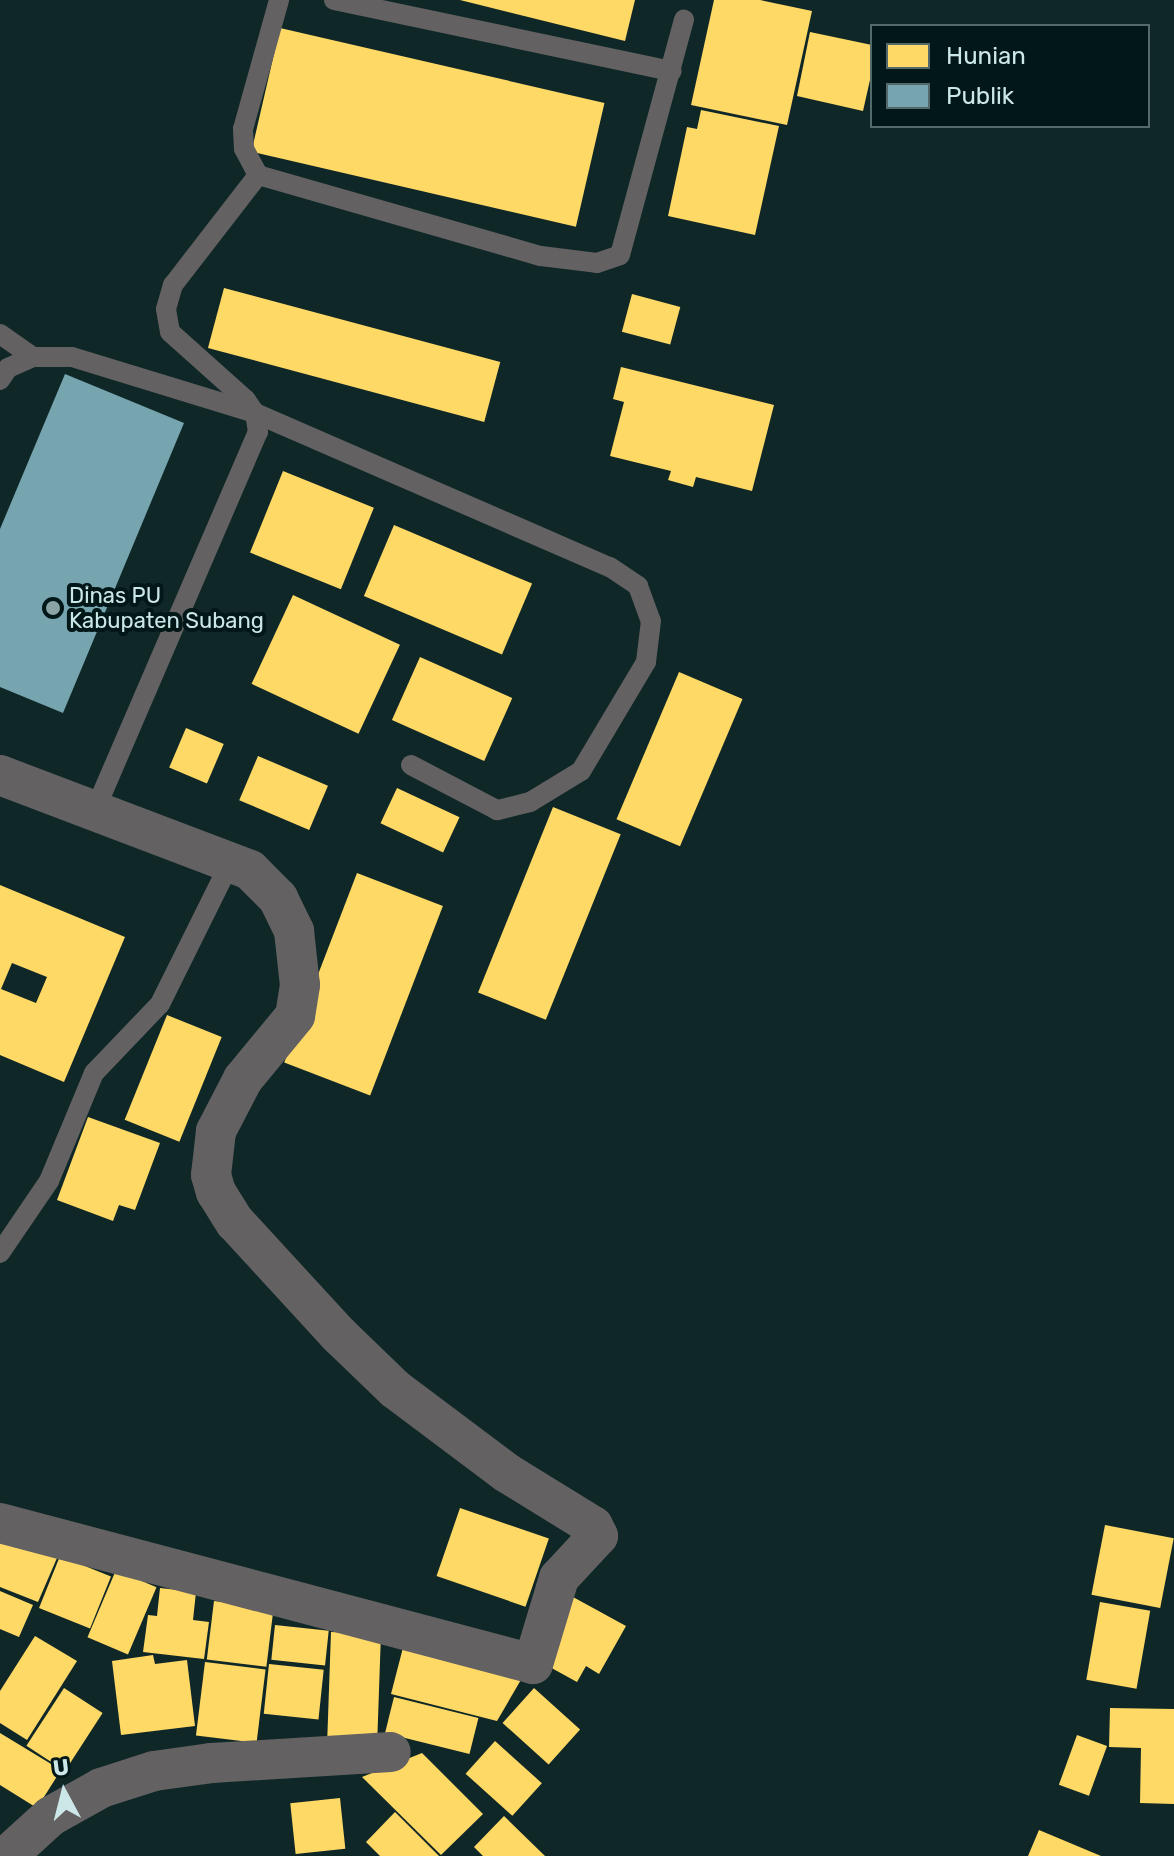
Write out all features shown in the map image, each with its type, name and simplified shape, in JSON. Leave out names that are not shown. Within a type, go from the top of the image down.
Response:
[{"type":"street","points":[[0,775],[250,870],[278,898],[294,931],[300,985],[295,1016],[243,1079],[216,1131],[211,1175],[216,1192],[235,1222],[339,1335],[395,1389],[507,1473],[593,1526],[598,1536],[559,1578],[533,1664],[0,1523]]},
{"type":"street","points":[[7,1856],[51,1816],[101,1788],[154,1771],[212,1763],[391,1752]]},
{"type":"lane","points":[[279,0],[243,129],[244,149],[258,175],[541,256],[597,263],[620,255],[684,20]]},
{"type":"lane","points":[[334,0],[672,71]]},
{"type":"lane","points":[[95,810],[258,432],[255,413],[246,400],[170,332],[166,309],[173,285],[258,175]]},
{"type":"lane","points":[[0,334],[33,357]]},
{"type":"lane","points":[[0,380],[8,368],[33,357],[72,357],[255,413],[610,567],[638,586],[651,621],[646,662],[581,771],[530,802],[497,810],[411,765]]},
{"type":"lane","points":[[0,1253],[49,1181],[94,1073],[160,1004],[230,863]]},
{"type":"building: Hunian","points":[[460,0],[635,0],[625,41]]},
{"type":"building: Hunian","points":[[714,0],[760,0],[812,11],[787,125],[691,105]]},
{"type":"building: Hunian","points":[[280,28],[604,103],[576,227],[251,152]]},
{"type":"building: Hunian","points":[[810,32],[870,45],[870,80],[863,111],[797,96]]},
{"type":"building: Hunian","points":[[701,110],[779,126],[755,235],[668,216],[687,127],[697,129]]},
{"type":"building: Hunian","points":[[224,288],[500,362],[484,422],[208,348]]},
{"type":"building: Hunian","points":[[632,294],[680,307],[670,345],[622,332]]},
{"type":"building: Hunian","points":[[621,367],[774,405],[752,491],[696,477],[693,487],[668,480],[671,471],[610,456],[624,402],[613,399]]},
{"type":"building: Hunian","points":[[283,471],[374,508],[341,589],[250,553]]},
{"type":"building: Hunian","points":[[394,525],[532,584],[502,654],[364,596]]},
{"type":"building: Hunian","points":[[293,595],[400,645],[359,734],[252,684]]},
{"type":"building: Hunian","points":[[420,657],[512,698],[484,761],[392,720]]},
{"type":"building: Hunian","points":[[679,672],[743,699],[680,846],[616,819]]},
{"type":"building: Hunian","points":[[186,728],[224,744],[207,784],[169,768]]},
{"type":"building: Hunian","points":[[258,756],[328,786],[309,830],[239,800]]},
{"type":"building: Hunian","points":[[397,788],[460,817],[443,853],[381,823]]},
{"type":"building: Hunian","points":[[553,807],[621,834],[546,1020],[478,992]]},
{"type":"building: Hunian","points":[[357,873],[443,906],[370,1095],[284,1063]]},
{"type":"building: Hunian","points":[[0,885],[125,937],[64,1082],[0,1055]],"holes":[[[12,963],[47,977],[36,1003],[1,989]]]},
{"type":"building: Hunian","points":[[167,1015],[222,1037],[179,1142],[125,1120]]},
{"type":"building: Hunian","points":[[88,1117],[160,1143],[135,1210],[119,1205],[113,1221],[57,1200]]},
{"type":"building: Hunian","points":[[460,1508],[549,1539],[525,1607],[437,1576]]},
{"type":"building: Hunian","points":[[1105,1525],[1174,1538],[1160,1608],[1091,1595]]},
{"type":"building: Hunian","points":[[0,1534],[57,1558],[38,1602],[0,1587]]},
{"type":"building: Hunian","points":[[60,1556],[111,1577],[90,1629],[39,1608]]},
{"type":"building: Hunian","points":[[116,1570],[157,1587],[128,1654],[87,1637]]},
{"type":"building: Hunian","points":[[160,1588],[196,1592],[193,1620],[209,1622],[204,1659],[143,1652],[148,1615],[157,1616]]},
{"type":"building: Hunian","points":[[0,1591],[33,1605],[19,1637],[0,1629]]},
{"type":"building: Hunian","points":[[573,1597],[626,1626],[599,1674],[586,1666],[577,1682],[537,1660]]},
{"type":"building: Hunian","points":[[214,1601],[274,1608],[266,1667],[207,1660]]},
{"type":"building: Hunian","points":[[1100,1602],[1150,1611],[1137,1689],[1086,1680]]},
{"type":"building: Hunian","points":[[275,1625],[329,1631],[325,1665],[271,1660]]},
{"type":"building: Hunian","points":[[331,1632],[381,1634],[377,1738],[327,1736]]},
{"type":"building: Hunian","points":[[35,1636],[77,1661],[27,1740],[0,1723],[0,1691]]},
{"type":"building: Hunian","points":[[406,1636],[529,1666],[497,1721],[391,1694]]},
{"type":"building: Hunian","points":[[153,1655],[155,1664],[187,1660],[195,1726],[121,1735],[112,1661]]},
{"type":"building: Hunian","points":[[205,1662],[266,1669],[257,1743],[196,1735]]},
{"type":"building: Hunian","points":[[269,1664],[324,1670],[318,1719],[264,1714]]},
{"type":"building: Hunian","points":[[64,1688],[103,1713],[65,1771],[26,1746]]},
{"type":"building: Hunian","points":[[534,1688],[580,1729],[549,1764],[503,1723]]},
{"type":"building: Hunian","points":[[394,1697],[478,1718],[469,1754],[385,1733]]},
{"type":"building: Hunian","points":[[1110,1708],[1174,1709],[1174,1804],[1140,1803],[1141,1748],[1109,1747]]},
{"type":"building: Hunian","points":[[0,1733],[61,1770],[37,1808],[0,1785]]},
{"type":"building: Hunian","points":[[1077,1735],[1107,1746],[1089,1796],[1059,1785]]},
{"type":"building: Hunian","points":[[495,1741],[542,1783],[512,1816],[466,1774]]},
{"type":"building: Hunian","points":[[422,1753],[483,1814],[441,1855],[362,1777]]},
{"type":"building: Hunian","points":[[340,1798],[345,1849],[296,1854],[290,1803]]},
{"type":"building: Hunian","points":[[395,1812],[439,1856],[380,1856],[366,1842]]},
{"type":"building: Hunian","points":[[504,1816],[545,1856],[483,1856],[474,1847]]},
{"type":"building: Hunian","points":[[1039,1830],[1101,1856],[1028,1856]]},
{"type":"building: Publik","name":"Dinas PU Kabupaten Subang","points":[[65,374],[184,423],[63,713],[0,687],[0,529]]},
{"type":"place","name":"Dinas PU Kabupaten Subang","points":[[53,608]]}]
